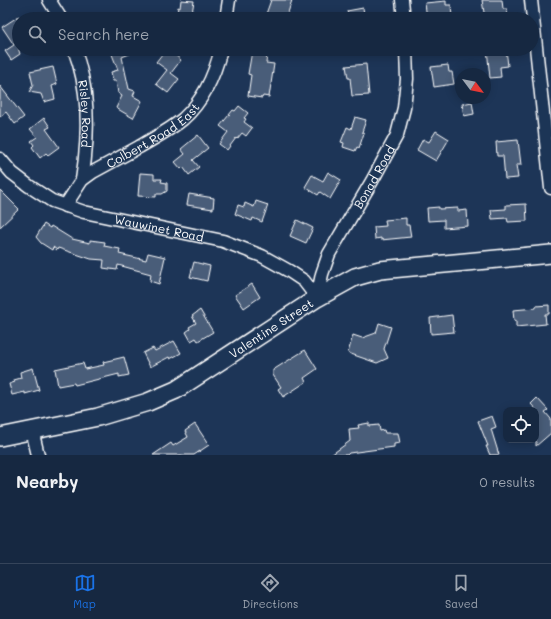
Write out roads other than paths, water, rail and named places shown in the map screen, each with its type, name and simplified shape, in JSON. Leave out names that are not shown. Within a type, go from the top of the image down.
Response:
[{"type":"street","points":[[49,0],[57,12]]},
{"type":"street","points":[[227,12],[228,0]]},
{"type":"street","points":[[402,0],[403,12]]},
{"type":"street","points":[[531,0],[532,12]]},
{"type":"street","name":"Risley Road","points":[[77,56],[80,62],[87,117],[86,154],[82,180]]},
{"type":"street","name":"Colbert Road East","points":[[65,206],[82,180],[93,172],[169,130],[184,118],[197,103],[209,85],[220,56]]},
{"type":"street","name":"Bonad Road","points":[[317,298],[322,274],[329,254],[372,182],[397,136],[404,108],[407,78],[406,56]]},
{"type":"street","points":[[537,56],[551,188]]},
{"type":"street","name":"Wauwinet Road","points":[[0,159],[12,173],[52,201],[84,212],[223,241],[262,256],[289,271],[304,281],[317,298]]},
{"type":"street","name":"Valentine Street","points":[[0,437],[98,417],[148,402],[176,390],[317,298],[355,277],[380,270],[551,254]]},
{"type":"street","points":[[32,430],[38,455]]}]
